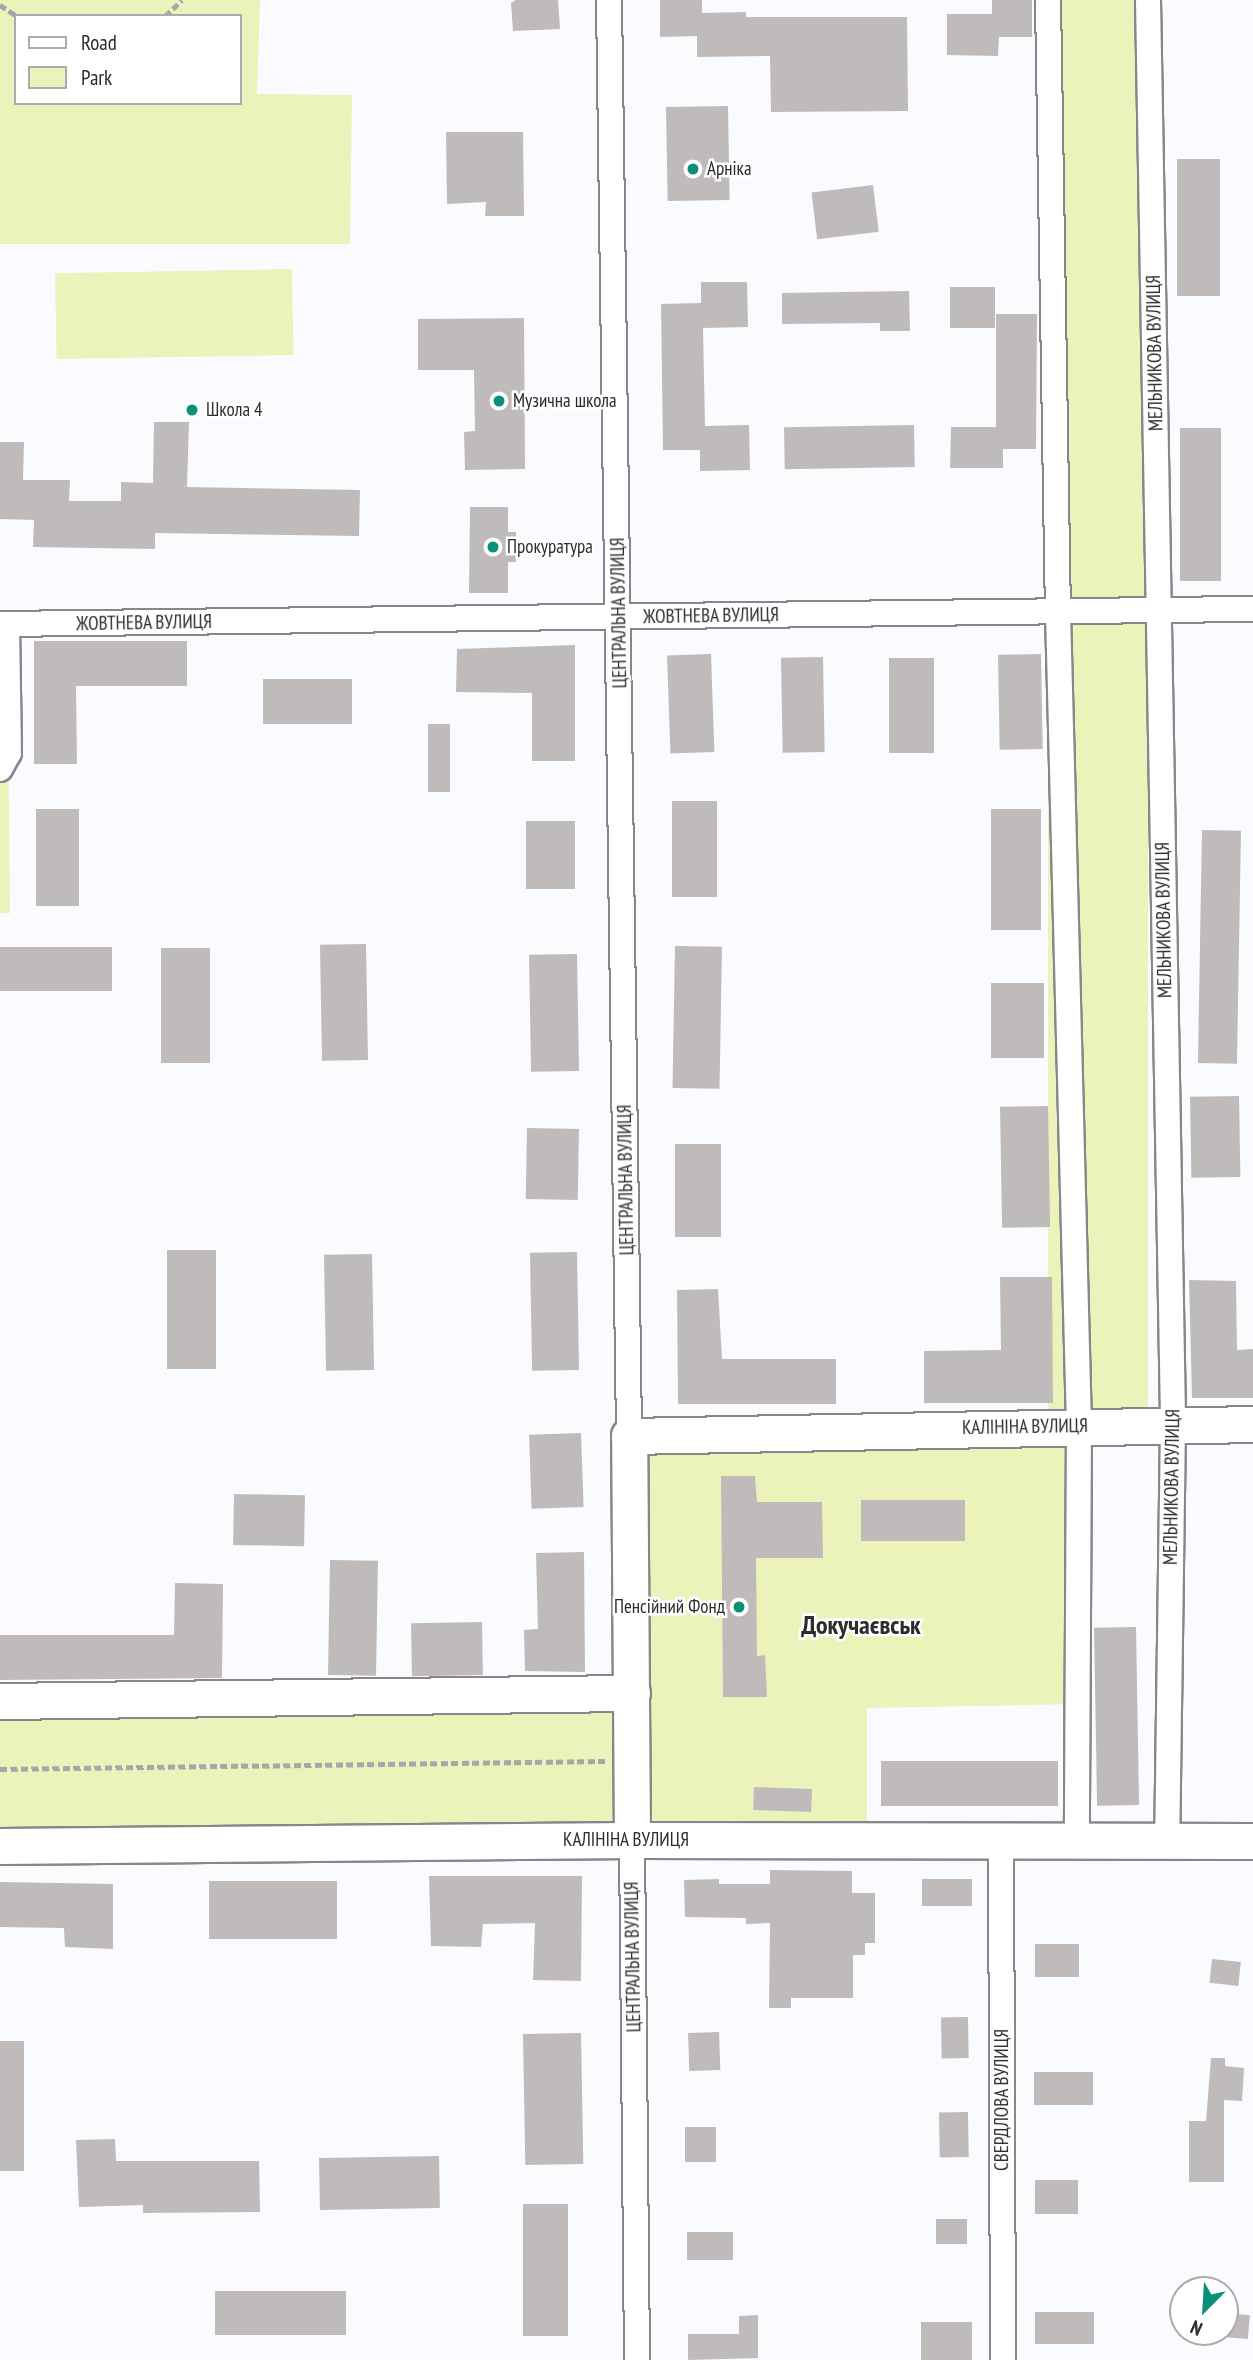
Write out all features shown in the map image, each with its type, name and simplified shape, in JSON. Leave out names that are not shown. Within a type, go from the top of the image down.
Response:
[{"type":"main road","name":"КАЛІНІНА ВУЛИЦЯ","points":[[629,1436],[1253,1424]]},
{"type":"main road","name":"ЦЕНТРАЛЬНА ВУЛИЦЯ","points":[[629,1436],[632,1840]]},
{"type":"main road","points":[[0,1701],[632,1693]]},
{"type":"main road","name":"КАЛІНІНА ВУЛИЦЯ","points":[[0,1846],[632,1840],[1253,1841]]},
{"type":"street","name":"ЦЕНТРАЛЬНА ВУЛИЦЯ","points":[[609,0],[629,1436]]},
{"type":"street","points":[[1048,0],[1058,613],[1079,1426],[1077,1840]]},
{"type":"street","name":"МЕЛЬНИКОВА ВУЛИЦЯ","points":[[1148,0],[1173,1424],[1167,1840]]},
{"type":"street","name":"ЖОВТНЕВА ВУЛИЦЯ","points":[[4,624],[1253,609]]},
{"type":"street","points":[[0,769],[9,753],[4,624]]},
{"type":"street","name":"ЦЕНТРАЛЬНА ВУЛИЦЯ","points":[[632,1840],[637,2360]]},
{"type":"street","name":"СВЕРДЛОВА ВУЛИЦЯ","points":[[1001,1840],[1003,2360]]},
{"type":"path","points":[[167,14],[182,0]]},
{"type":"path","points":[[0,1769],[632,1761]]},
{"type":"green space","points":[[0,0],[260,0],[257,94],[352,95],[350,244],[0,244]]},
{"type":"green space","points":[[1048,0],[1148,0],[1148,1411],[1048,1411]]},
{"type":"green space","points":[[292,269],[294,355],[57,359],[55,273]]},
{"type":"green space","points":[[0,624],[7,624],[10,913],[0,913]]},
{"type":"green space","points":[[1080,1439],[1078,1704],[867,1708],[867,1826],[0,1830],[0,1717],[648,1708],[645,1448]]},
{"type":"building","points":[[516,0],[558,0],[560,29],[513,31],[511,3]]},
{"type":"building","points":[[660,0],[702,0],[702,13],[746,12],[746,17],[907,17],[908,111],[771,112],[770,56],[697,57],[697,36],[660,37]]},
{"type":"building","points":[[992,0],[1032,0],[1032,37],[999,37],[998,56],[947,55],[947,14],[992,14]]},
{"type":"building","points":[[728,106],[730,200],[668,201],[666,107]]},
{"type":"building","points":[[446,132],[523,132],[524,216],[485,216],[486,202],[447,204]]},
{"type":"building","points":[[1177,159],[1220,159],[1220,296],[1177,296]]},
{"type":"building","points":[[873,185],[879,232],[817,239],[811,193]]},
{"type":"building","points":[[701,282],[747,282],[748,327],[703,328],[705,426],[749,425],[750,470],[700,471],[700,450],[663,450],[661,304],[701,303]]},
{"type":"building","points":[[950,287],[995,287],[995,328],[950,328]]},
{"type":"building","points":[[909,291],[910,331],[880,331],[880,323],[782,324],[782,293]]},
{"type":"building","points":[[996,314],[1037,314],[1036,449],[1003,449],[1003,468],[950,468],[951,427],[996,427]]},
{"type":"building","name":"Музична школа","points":[[524,318],[525,469],[465,470],[464,432],[475,431],[474,370],[418,370],[418,319]]},
{"type":"building","points":[[154,422],[189,422],[187,487],[360,490],[359,536],[155,533],[155,549],[33,547],[34,520],[0,519],[0,442],[24,442],[23,480],[70,480],[69,501],[121,501],[121,482],[153,483]]},
{"type":"building","points":[[914,425],[915,467],[785,469],[784,427]]},
{"type":"building","points":[[1180,428],[1221,428],[1221,581],[1180,581]]},
{"type":"building","name":"Прокуратура","points":[[470,507],[508,507],[508,532],[516,532],[516,562],[508,562],[508,593],[469,593]]},
{"type":"building","points":[[34,641],[187,641],[187,686],[76,686],[77,764],[34,764]]},
{"type":"building","points":[[575,645],[575,761],[532,761],[532,693],[456,692],[457,649]]},
{"type":"building","points":[[711,654],[714,752],[670,753],[667,656]]},
{"type":"building","points":[[1041,654],[1043,749],[1000,750],[998,655]]},
{"type":"building","points":[[823,657],[825,752],[783,753],[781,658]]},
{"type":"building","points":[[889,658],[934,658],[934,753],[889,753]]},
{"type":"building","points":[[263,679],[352,679],[352,724],[263,724]]},
{"type":"building","points":[[428,724],[450,724],[450,792],[428,792]]},
{"type":"building","points":[[672,801],[717,801],[717,897],[672,897]]},
{"type":"building","points":[[36,809],[79,809],[79,906],[36,906]]},
{"type":"building","points":[[991,809],[1041,809],[1041,930],[991,930]]},
{"type":"building","points":[[526,821],[575,821],[575,889],[526,889]]},
{"type":"building","points":[[1202,830],[1241,831],[1237,1064],[1198,1063]]},
{"type":"building","points":[[366,944],[368,1060],[322,1061],[320,945]]},
{"type":"building","points":[[675,946],[722,947],[720,1089],[673,1088]]},
{"type":"building","points":[[0,947],[112,947],[112,991],[0,991]]},
{"type":"building","points":[[161,948],[210,948],[210,1063],[161,1063]]},
{"type":"building","points":[[577,954],[579,1071],[531,1072],[529,955]]},
{"type":"building","points":[[991,983],[1044,983],[1044,1058],[991,1058]]},
{"type":"building","points":[[1239,1096],[1240,1177],[1191,1178],[1190,1097]]},
{"type":"building","points":[[1048,1106],[1050,1227],[1002,1228],[1000,1107]]},
{"type":"building","points":[[527,1128],[579,1129],[578,1200],[526,1199]]},
{"type":"building","points":[[675,1144],[721,1144],[721,1237],[675,1237]]},
{"type":"building","points":[[167,1250],[216,1250],[216,1369],[167,1369]]},
{"type":"building","points":[[577,1252],[579,1370],[532,1371],[530,1253]]},
{"type":"building","points":[[372,1254],[374,1370],[326,1371],[324,1255]]},
{"type":"building","points":[[1000,1277],[1052,1277],[1053,1403],[924,1403],[924,1351],[1001,1350]]},
{"type":"building","points":[[1189,1280],[1236,1281],[1237,1350],[1253,1349],[1253,1398],[1192,1398]]},
{"type":"building","points":[[718,1289],[722,1359],[836,1359],[836,1404],[678,1404],[677,1290]]},
{"type":"building","points":[[581,1433],[584,1507],[532,1509],[529,1435]]},
{"type":"building","name":"Пенсійний Фонд","points":[[721,1476],[755,1476],[757,1502],[822,1502],[823,1558],[756,1558],[757,1656],[765,1655],[767,1697],[723,1697]]},
{"type":"building","points":[[234,1494],[305,1495],[304,1546],[233,1545]]},
{"type":"building","points":[[861,1500],[965,1500],[965,1541],[861,1541]]},
{"type":"building","points":[[584,1552],[585,1672],[525,1671],[524,1630],[538,1629],[536,1553]]},
{"type":"building","points":[[330,1560],[378,1561],[376,1676],[328,1675]]},
{"type":"building","points":[[175,1583],[223,1584],[222,1678],[0,1680],[0,1635],[174,1635]]},
{"type":"building","points":[[482,1622],[483,1675],[412,1676],[411,1623]]},
{"type":"building","points":[[1136,1627],[1139,1805],[1097,1806],[1094,1628]]},
{"type":"building","points":[[881,1761],[1058,1761],[1058,1806],[881,1806]]},
{"type":"building","points":[[754,1787],[812,1789],[811,1812],[753,1810]]},
{"type":"building","points":[[770,1870],[852,1871],[852,1893],[875,1893],[875,1943],[865,1943],[865,1955],[853,1955],[853,1998],[791,1998],[791,2008],[769,2008],[770,1923],[746,1924],[746,1918],[685,1917],[684,1880],[719,1879],[719,1884],[770,1884]]},
{"type":"building","points":[[429,1876],[582,1876],[581,1981],[533,1980],[535,1923],[483,1924],[481,1947],[431,1946]]},
{"type":"building","points":[[922,1879],[972,1879],[972,1906],[922,1906]]},
{"type":"building","points":[[209,1881],[337,1881],[337,1939],[209,1939]]},
{"type":"building","points":[[0,1882],[113,1884],[113,1949],[65,1947],[64,1928],[0,1927]]},
{"type":"building","points":[[1035,1944],[1079,1944],[1079,1977],[1035,1977]]},
{"type":"building","points":[[1212,1959],[1241,1962],[1238,1986],[1209,1983]]},
{"type":"building","points":[[941,2017],[968,2017],[969,2058],[942,2058]]},
{"type":"building","points":[[719,2032],[720,2070],[689,2071],[688,2033]]},
{"type":"building","points":[[581,2033],[583,2164],[525,2165],[523,2034]]},
{"type":"building","points":[[0,2041],[24,2041],[24,2171],[0,2171]]},
{"type":"building","points":[[1211,2058],[1225,2058],[1225,2066],[1244,2068],[1242,2101],[1224,2100],[1224,2182],[1189,2182],[1189,2121],[1206,2121]]},
{"type":"building","points":[[1034,2072],[1093,2072],[1093,2105],[1034,2105]]},
{"type":"building","points":[[968,2112],[969,2157],[940,2157],[939,2113]]},
{"type":"building","points":[[685,2127],[716,2127],[716,2162],[685,2162]]},
{"type":"building","points":[[115,2139],[116,2161],[259,2161],[260,2212],[143,2213],[143,2205],[79,2207],[76,2140]]},
{"type":"building","points":[[439,2156],[440,2208],[320,2210],[319,2158]]},
{"type":"building","points":[[1035,2180],[1078,2180],[1078,2214],[1035,2214]]},
{"type":"building","points":[[523,2204],[568,2204],[568,2336],[523,2336]]},
{"type":"building","points":[[936,2219],[967,2219],[967,2244],[936,2244]]},
{"type":"building","points":[[687,2232],[733,2232],[733,2260],[687,2260]]},
{"type":"building","points":[[215,2291],[346,2291],[346,2335],[215,2335]]},
{"type":"building","points":[[1035,2312],[1094,2312],[1094,2344],[1035,2344]]},
{"type":"building","points":[[1239,2314],[1250,2315],[1248,2339],[1239,2338]]},
{"type":"building","points":[[758,2315],[758,2358],[688,2360],[688,2334],[739,2334],[739,2316]]},
{"type":"building","points":[[921,2322],[972,2322],[972,2360],[921,2360]]},
{"type":"place","name":"Арніка","points":[[693,169]]},
{"type":"place","name":"Музична школа","points":[[499,401]]},
{"type":"place","name":"Школа 4","points":[[192,410]]},
{"type":"place","name":"Прокуратура","points":[[493,547]]},
{"type":"place","name":"Пенсійний Фонд","points":[[739,1607]]},
{"type":"district","name":"Докучаєвськ","points":[[861,1625]]}]
